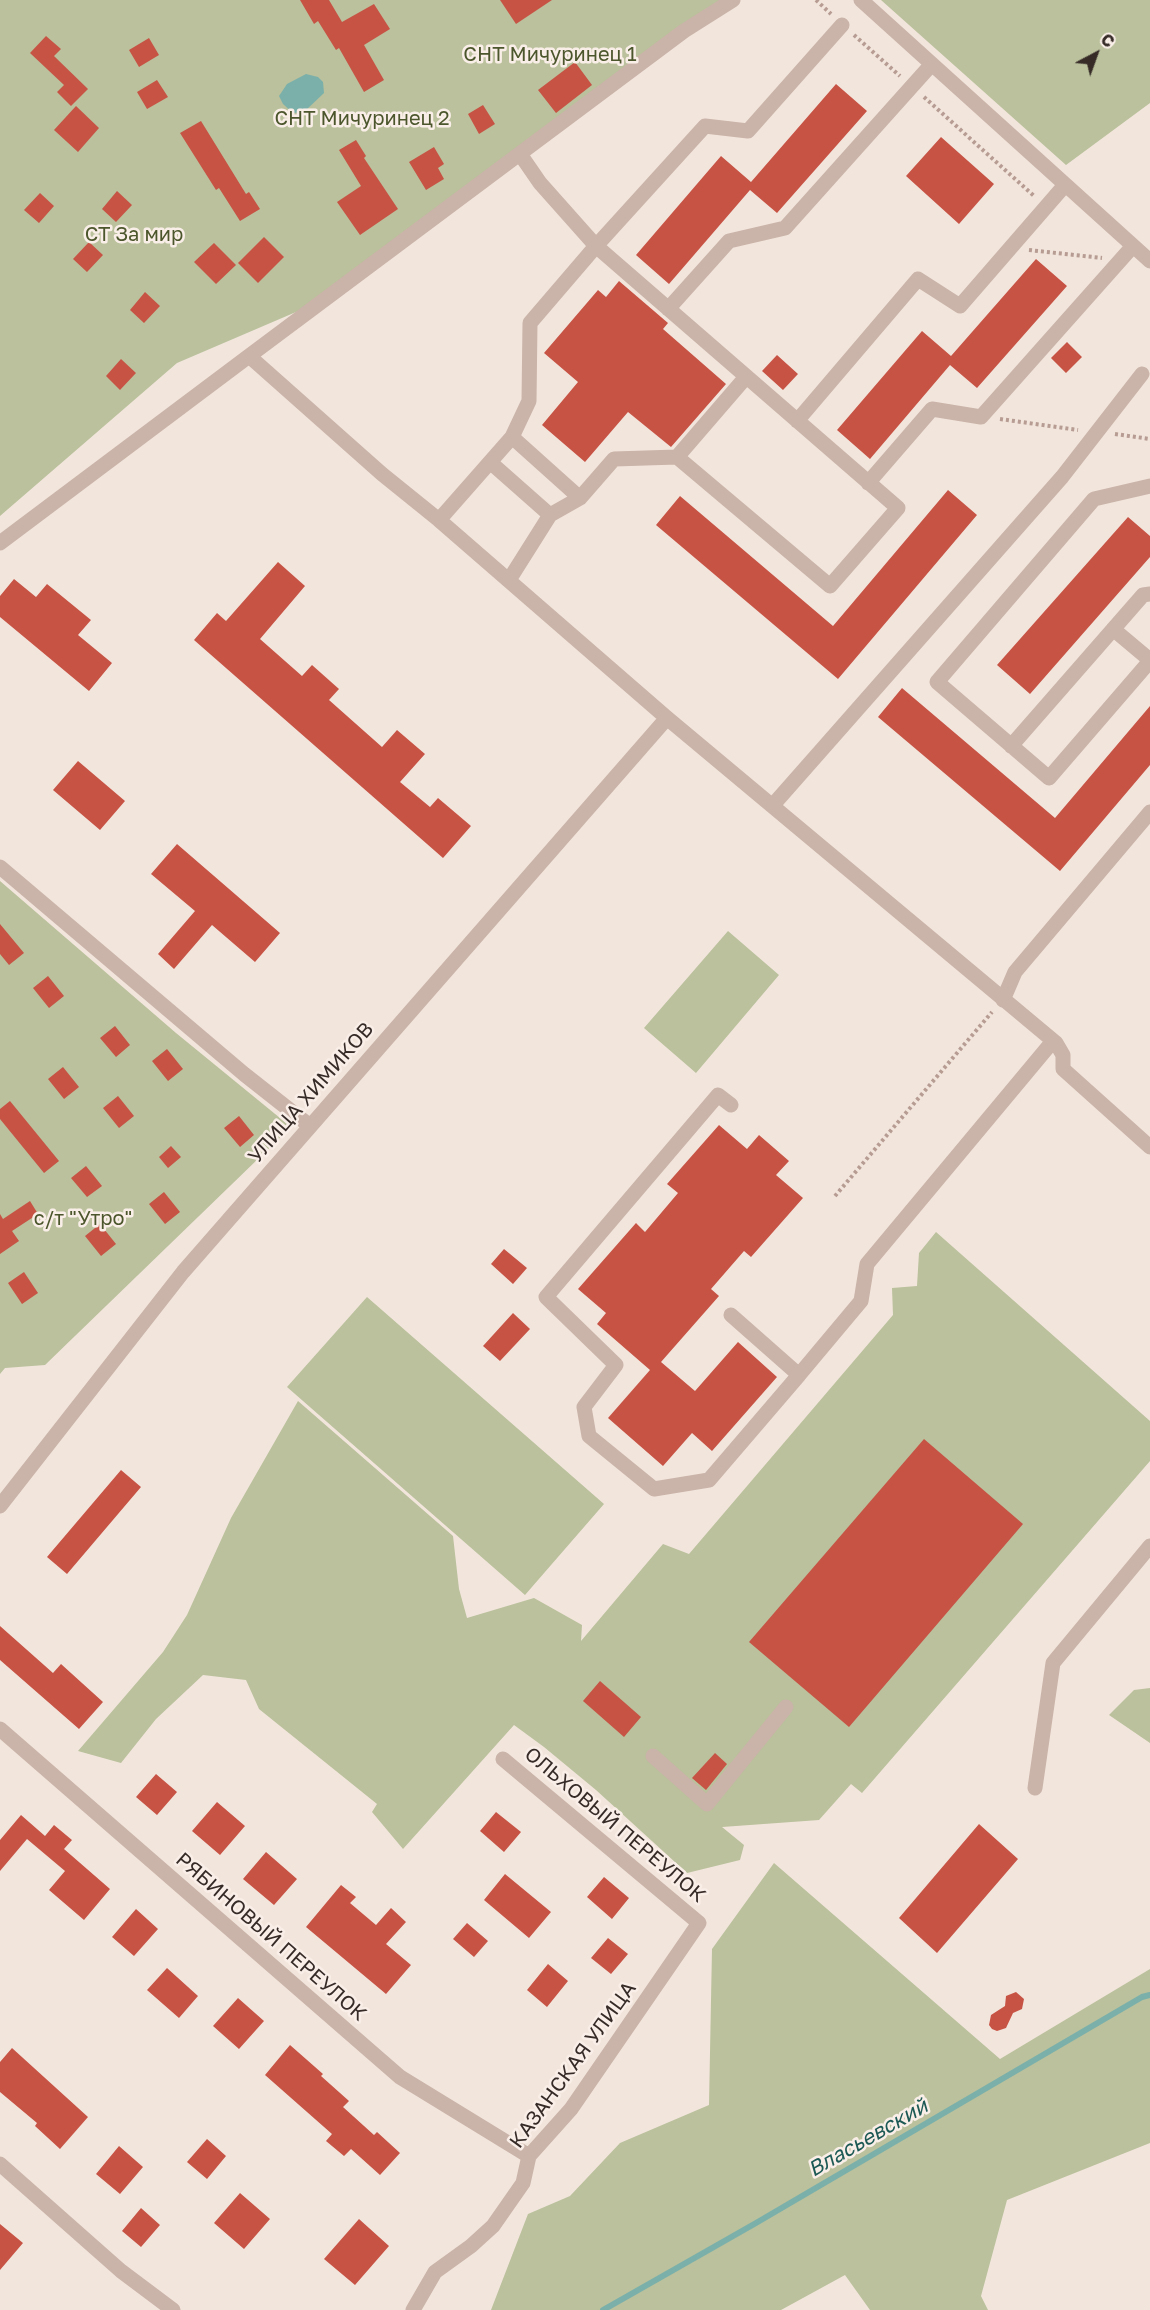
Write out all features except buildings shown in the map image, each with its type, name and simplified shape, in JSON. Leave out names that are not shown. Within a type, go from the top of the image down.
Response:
[{"type":"street","points":[[0,543],[684,31],[733,0]]},
{"type":"street","points":[[861,0],[1150,261]]},
{"type":"street","points":[[439,520],[512,437],[529,401],[530,322],[705,126],[748,131],[842,25]]},
{"type":"street","points":[[668,309],[729,241],[785,228],[931,65]]},
{"type":"street","points":[[508,580],[550,515],[580,498],[614,459],[677,457],[830,586],[898,508],[596,246],[540,183],[520,154]]},
{"type":"street","points":[[797,422],[918,279],[960,306],[1065,185]]},
{"type":"street","points":[[868,483],[932,409],[981,417],[1133,246]]},
{"type":"street","points":[[249,356],[382,474],[439,520],[667,718],[1053,1041],[1063,1055],[1063,1069],[1150,1147]]},
{"type":"street","points":[[773,805],[1062,477],[1142,374]]},
{"type":"street","points":[[677,457],[746,377]]},
{"type":"street","points":[[512,437],[580,498]]},
{"type":"street","points":[[490,462],[550,515]]},
{"type":"street","points":[[1113,629],[1150,661],[1049,778],[937,682],[1094,499],[1150,486]]},
{"type":"street","points":[[1011,746],[1143,595],[1150,594]]},
{"type":"street","name":"УЛИЦА ХИМИКОВ","points":[[0,1506],[183,1272],[667,718]]},
{"type":"street","points":[[1003,1000],[1015,972],[1150,812]]},
{"type":"street","points":[[0,867],[244,1074],[310,1126]]},
{"type":"street","points":[[731,1105],[718,1095],[546,1297],[616,1365],[584,1407],[589,1436],[654,1489],[709,1480],[861,1301],[867,1264],[1053,1041]]},
{"type":"street","points":[[731,1315],[800,1375]]},
{"type":"street","points":[[1035,1788],[1053,1663],[1150,1546]]},
{"type":"street","points":[[653,1756],[707,1804],[786,1707]]},
{"type":"street","name":"РЯБИНОВЫЙ ПЕРЕУЛОК","points":[[0,1729],[400,2078],[529,2156]]},
{"type":"street","name":"ОЛЬХОВЫЙ ПЕРЕУЛОК","points":[[504,1759],[699,1923]]},
{"type":"street","name":"КАЗАНСКАЯ УЛИЦА","points":[[413,2310],[435,2272],[471,2246],[493,2226],[523,2183],[529,2156],[571,2109],[699,1923]]},
{"type":"street","points":[[0,2164],[121,2271],[173,2310]]},
{"type":"path","points":[[816,0],[1046,206]]},
{"type":"path","points":[[1010,248],[1120,260]]},
{"type":"path","points":[[981,417],[1150,439]]},
{"type":"path","points":[[835,1196],[1003,1000]]},
{"type":"green space","points":[[0,0],[730,0],[331,297],[177,363],[0,516]]},
{"type":"green space","points":[[881,0],[1150,0],[1150,103],[1066,165]]},
{"type":"green space","name":"с/т \"Утро\"","points":[[0,881],[176,1033],[291,1127],[45,1365],[5,1368],[0,1374]]},
{"type":"green space","points":[[728,931],[779,975],[696,1073],[644,1028]]},
{"type":"green space","points":[[936,1232],[1150,1421],[1150,1461],[862,1793],[851,1784],[819,1820],[722,1827],[744,1845],[740,1860],[687,1873],[596,1790],[514,1725],[403,1849],[372,1812],[377,1804],[259,1709],[246,1680],[203,1675],[156,1719],[121,1763],[78,1751],[163,1652],[187,1615],[231,1518],[298,1401],[453,1536],[459,1589],[467,1618],[534,1598],[582,1625],[581,1641],[663,1544],[689,1554],[893,1315],[892,1288],[917,1286],[919,1253]]},
{"type":"green space","points":[[367,1297],[604,1504],[525,1595],[287,1387]]},
{"type":"green space","points":[[1150,1688],[1150,1743],[1109,1715],[1134,1690]]},
{"type":"green space","points":[[774,1863],[1000,2059],[1150,1969],[1150,2143],[1007,2200],[981,2296],[988,2310],[870,2310],[845,2275],[781,2310],[491,2310],[528,2214],[570,2196],[620,2143],[709,2105],[712,1949]]},
{"type":"water","points":[[306,74],[318,77],[323,82],[324,93],[304,112],[293,113],[283,104],[279,96],[287,84]]},
{"type":"waterway","name":"Власьевский","points":[[603,2310],[1142,1997],[1150,1995]]},
{"type":"park label","name":"СНТ Мичуринец 1","points":[[550,55]]},
{"type":"park label","name":"СНТ Мичуринец 2","points":[[362,119]]},
{"type":"park label","name":"СТ За мир","points":[[134,235]]}]
